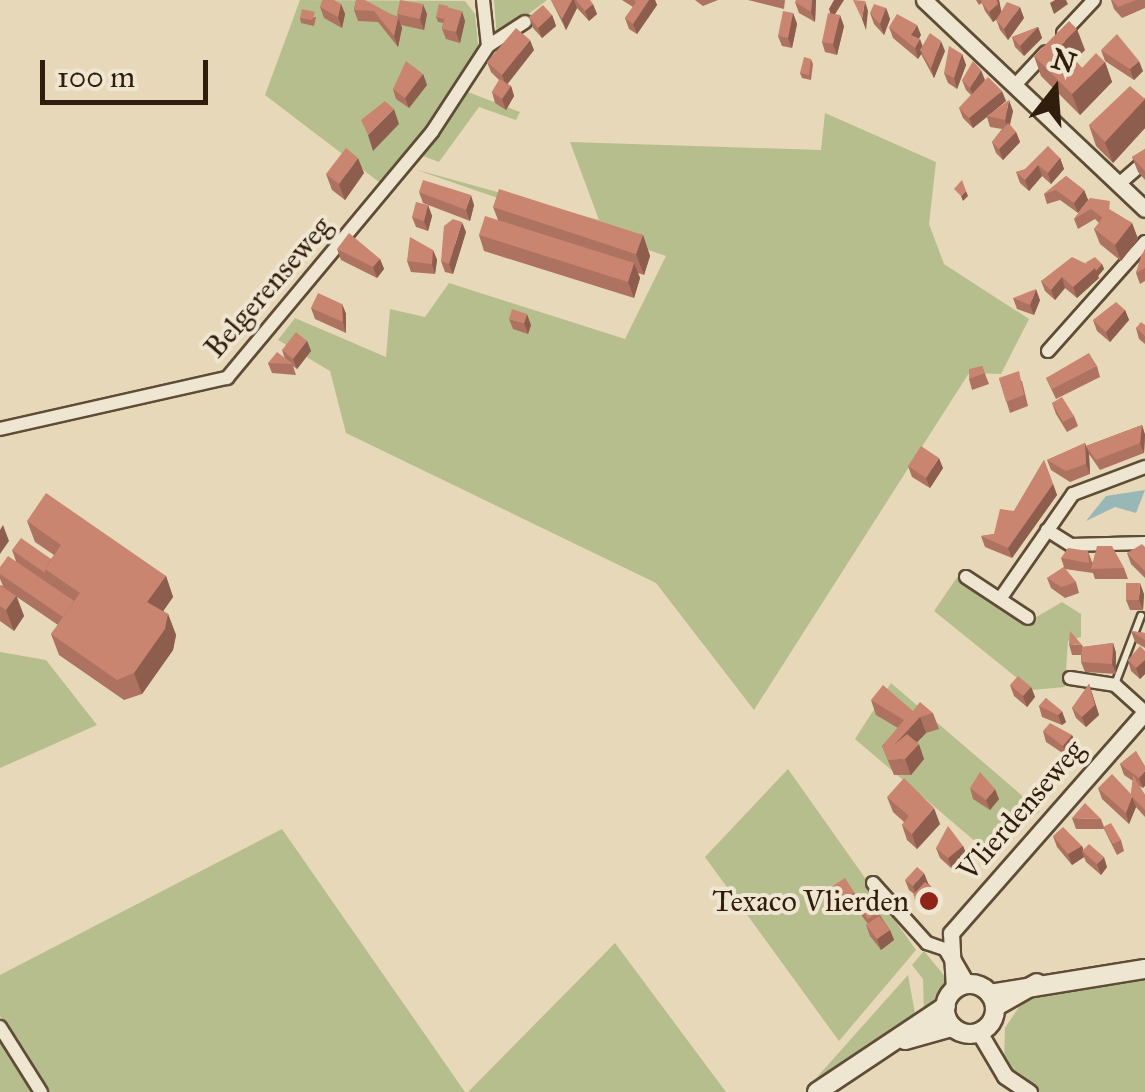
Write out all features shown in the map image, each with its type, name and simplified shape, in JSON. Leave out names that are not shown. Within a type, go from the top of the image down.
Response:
[{"type":"main road","points":[[816,1092],[956,993],[992,1000],[1037,982],[1145,969]]},
{"type":"main road","points":[[952,1026],[956,993]]},
{"type":"main road","points":[[881,1047],[952,1026],[979,1032],[992,1000]]},
{"type":"street","points":[[483,0],[488,46]]},
{"type":"street","points":[[924,0],[1017,83],[1145,209]]},
{"type":"street","points":[[1017,83],[1088,2]]},
{"type":"street","name":"Belgerenseweg","points":[[0,429],[226,378],[432,132],[488,46],[524,22]]},
{"type":"street","points":[[1120,183],[1145,161]]},
{"type":"street","points":[[1048,351],[1145,242]]},
{"type":"street","points":[[1000,599],[1072,494],[1145,467]]},
{"type":"street","points":[[1046,530],[1070,545],[1145,544]]},
{"type":"street","points":[[966,577],[1028,618]]},
{"type":"street","points":[[1070,678],[1114,685],[1145,712]]},
{"type":"street","name":"Vlierdenseweg","points":[[947,950],[977,902],[1145,712]]},
{"type":"street","points":[[873,883],[926,943],[947,950],[956,993]]},
{"type":"street","points":[[0,1027],[41,1092]]},
{"type":"street","points":[[979,1032],[1005,1076],[1028,1092]]},
{"type":"lane","points":[[1114,685],[1140,616]]},
{"type":"green space","points":[[300,0],[465,1],[475,14],[479,53],[383,185],[265,95]]},
{"type":"green space","points":[[494,0],[547,0],[497,38]]},
{"type":"green space","points":[[468,92],[520,112],[516,120],[479,107],[439,162],[423,156]]},
{"type":"green space","points":[[825,113],[936,162],[929,224],[944,264],[1029,319],[1001,374],[969,373],[754,710],[656,583],[346,433],[330,371],[278,340],[295,318],[386,357],[390,309],[425,317],[449,283],[625,339],[666,256],[414,169],[599,220],[570,142],[821,150]]},
{"type":"green space","points":[[958,576],[1028,622],[1062,602],[1081,614],[1081,637],[1068,641],[1065,687],[1032,690],[934,611]]},
{"type":"green space","points":[[0,652],[46,660],[97,725],[0,768]]},
{"type":"green space","points":[[891,683],[1040,811],[990,854],[855,739]]},
{"type":"green space","points":[[788,769],[916,950],[839,1041],[705,857]]},
{"type":"green space","points":[[282,829],[465,1092],[47,1092],[0,1016],[0,975]]},
{"type":"green space","points":[[615,943],[726,1092],[468,1092]]},
{"type":"green space","points":[[924,951],[947,979],[924,1016],[923,979],[912,965]]},
{"type":"green space","points":[[908,975],[916,1019],[810,1085]]},
{"type":"green space","points":[[1145,975],[1145,1092],[1040,1092],[1004,1067],[1005,1028],[1023,1001]]},
{"type":"green space","points":[[0,1032],[36,1092],[0,1092]]},
{"type":"water","points":[[1145,490],[1136,513],[1115,507],[1086,521],[1106,496]]},
{"type":"building","points":[[322,0],[341,4],[338,17],[320,7]]},
{"type":"building","points":[[356,0],[365,0],[398,18],[394,36],[374,11],[354,10]]},
{"type":"building","points":[[400,0],[423,4],[420,19],[397,14]]},
{"type":"building","points":[[551,0],[572,0],[562,19]]},
{"type":"building","points":[[576,0],[590,0],[593,4],[585,11]]},
{"type":"building","points":[[634,0],[649,0],[633,24],[625,18]]},
{"type":"building","points":[[812,0],[811,12],[795,2]]},
{"type":"building","points":[[853,0],[865,1],[862,19]]},
{"type":"building","points":[[982,0],[997,0],[998,4],[989,12]]},
{"type":"building","points":[[1112,0],[1136,0],[1118,7]]},
{"type":"building","points":[[1007,2],[1020,7],[1004,29],[996,20]]},
{"type":"building","points":[[439,4],[448,6],[444,19],[436,17]]},
{"type":"building","points":[[874,4],[886,8],[880,24],[870,13]]},
{"type":"building","points":[[543,5],[552,15],[538,28],[529,17]]},
{"type":"building","points":[[447,7],[462,11],[456,32],[442,29]]},
{"type":"building","points":[[302,9],[315,12],[312,20],[300,18]]},
{"type":"building","points":[[783,11],[793,13],[788,38],[778,36]]},
{"type":"building","points":[[828,13],[840,15],[833,44],[822,42]]},
{"type":"building","points":[[897,14],[917,25],[911,35],[920,39],[915,48],[889,27]]},
{"type":"building","points":[[1069,21],[1077,29],[1060,46],[1082,68],[1096,53],[1105,62],[1072,94],[1034,56]]},
{"type":"building","points":[[1038,27],[1020,46],[1012,37]]},
{"type":"building","points":[[516,28],[530,40],[502,75],[487,62]]},
{"type":"building","points":[[930,33],[941,41],[931,68],[920,50]]},
{"type":"building","points":[[1117,34],[1139,61],[1130,69],[1101,50]]},
{"type":"building","points":[[949,46],[962,54],[954,78],[944,73]]},
{"type":"building","points":[[804,57],[811,59],[809,75],[800,73]]},
{"type":"building","points":[[406,61],[423,74],[405,98],[393,89]]},
{"type":"building","points":[[973,61],[981,70],[970,88],[962,80]]},
{"type":"building","points":[[988,77],[1002,91],[969,118],[959,108]]},
{"type":"building","points":[[500,79],[511,86],[502,99],[492,92]]},
{"type":"building","points":[[1130,86],[1145,99],[1105,142],[1089,125]]},
{"type":"building","points":[[1009,100],[1005,120],[987,116]]},
{"type":"building","points":[[385,101],[394,109],[368,135],[361,120]]},
{"type":"building","points":[[1008,123],[1016,132],[999,149],[992,142]]},
{"type":"building","points":[[1048,146],[1060,158],[1048,173],[1038,165],[1025,180],[1016,172],[1024,170]]},
{"type":"building","points":[[346,148],[358,158],[339,184],[326,174]]},
{"type":"building","points":[[1145,149],[1145,171],[1132,157]]},
{"type":"building","points":[[1066,176],[1084,190],[1074,203],[1056,190],[1044,194]]},
{"type":"building","points":[[423,180],[471,195],[466,210],[419,192]]},
{"type":"building","points":[[962,180],[966,191],[961,196],[954,189]]},
{"type":"building","points":[[499,189],[643,235],[636,254],[493,207]]},
{"type":"building","points":[[1090,198],[1110,201],[1109,210],[1103,218],[1091,209],[1074,219]]},
{"type":"building","points":[[416,202],[428,205],[424,221],[412,217]]},
{"type":"building","points":[[1109,209],[1132,223],[1115,245],[1094,229]]},
{"type":"building","points":[[485,216],[634,263],[628,282],[479,235]]},
{"type":"building","points":[[453,219],[462,222],[449,264],[441,261],[444,226]]},
{"type":"building","points":[[349,233],[380,259],[373,267],[337,249]]},
{"type":"building","points":[[410,237],[433,250],[432,264],[407,261]]},
{"type":"building","points":[[1145,249],[1145,268],[1136,273],[1141,256]]},
{"type":"building","points":[[1072,257],[1095,268],[1073,287],[1062,277],[1051,290],[1041,281]]},
{"type":"building","points":[[1095,257],[1102,264],[1096,271],[1085,263]]},
{"type":"building","points":[[1036,289],[1030,305],[1013,298]]},
{"type":"building","points":[[318,293],[342,304],[343,322],[311,308]]},
{"type":"building","points":[[1116,302],[1125,310],[1106,332],[1093,320]]},
{"type":"building","points":[[512,309],[527,314],[524,323],[509,319]]},
{"type":"building","points":[[1141,322],[1145,325],[1145,336],[1136,328]]},
{"type":"building","points":[[296,332],[307,341],[293,359],[282,350]]},
{"type":"building","points":[[277,352],[293,364],[268,363]]},
{"type":"building","points":[[1089,353],[1097,366],[1052,389],[1046,378]]},
{"type":"building","points":[[982,366],[985,373],[969,379],[969,369]]},
{"type":"building","points":[[1019,371],[1024,395],[1006,402],[999,378]]},
{"type":"building","points":[[1062,397],[1074,416],[1063,422],[1052,403]]},
{"type":"building","points":[[1142,425],[1140,443],[1096,460],[1086,446]]},
{"type":"building","points":[[1085,443],[1086,464],[1066,471],[1047,460]]},
{"type":"building","points":[[921,446],[939,458],[926,478],[908,466]]},
{"type":"building","points":[[1044,460],[1053,484],[1008,548],[981,536],[994,534],[1000,509],[1014,511]]},
{"type":"building","points":[[46,493],[166,576],[147,602],[168,614],[165,629],[134,673],[117,680],[51,634],[80,593],[45,569],[61,545],[27,521]]},
{"type":"building","points":[[21,538],[51,559],[45,573],[12,550]]},
{"type":"building","points":[[1142,544],[1145,547],[1145,571],[1127,553]]},
{"type":"building","points":[[1097,546],[1112,546],[1124,568],[1091,569]]},
{"type":"building","points":[[1068,548],[1088,551],[1089,563],[1061,558]]},
{"type":"building","points":[[8,556],[74,601],[63,617],[0,574]]},
{"type":"building","points":[[1064,567],[1076,582],[1061,587],[1047,578]]},
{"type":"building","points":[[1126,583],[1140,583],[1139,600],[1126,600]]},
{"type":"building","points":[[0,585],[16,596],[6,610],[0,606]]},
{"type":"building","points":[[1070,631],[1082,645],[1069,644]]},
{"type":"building","points":[[1113,643],[1112,664],[1081,662],[1082,647]]},
{"type":"building","points":[[1140,646],[1145,651],[1145,660],[1136,668],[1128,660]]},
{"type":"building","points":[[1018,676],[1031,687],[1023,696],[1010,685]]},
{"type":"building","points":[[1089,684],[1095,705],[1082,717],[1072,708]]},
{"type":"building","points":[[883,685],[913,711],[920,702],[933,713],[920,717],[894,745],[907,734],[919,744],[905,759],[888,760],[882,746],[904,720],[871,700]]},
{"type":"building","points":[[1046,698],[1062,711],[1058,715],[1039,706]]},
{"type":"building","points":[[1050,723],[1072,735],[1063,746],[1043,731]]},
{"type":"building","points":[[1136,751],[1145,766],[1139,778],[1120,764]]},
{"type":"building","points":[[980,772],[995,789],[986,800],[970,788]]},
{"type":"building","points":[[1112,774],[1131,794],[1133,775],[1145,795],[1145,810],[1132,797],[1126,813],[1098,788]]},
{"type":"building","points":[[904,778],[934,808],[912,834],[902,825],[909,816],[887,797]]},
{"type":"building","points":[[1085,803],[1101,819],[1072,818]]},
{"type":"building","points":[[1111,823],[1121,840],[1113,844],[1103,827]]},
{"type":"building","points":[[948,826],[963,846],[948,858],[936,848]]},
{"type":"building","points":[[1063,827],[1082,846],[1068,854],[1053,836]]},
{"type":"building","points":[[1089,844],[1104,857],[1097,864],[1082,851]]},
{"type":"building","points":[[917,867],[924,873],[913,886],[905,880]]},
{"type":"building","points":[[845,878],[854,892],[843,899],[834,885]]},
{"type":"building","points":[[925,882],[940,895],[929,909],[913,895]]},
{"type":"building","points":[[868,898],[878,912],[868,919],[858,905]]},
{"type":"building","points":[[879,916],[890,930],[877,939],[866,925]]},
{"type":"place","name":"Texaco Vlierden","points":[[929,901]]}]
